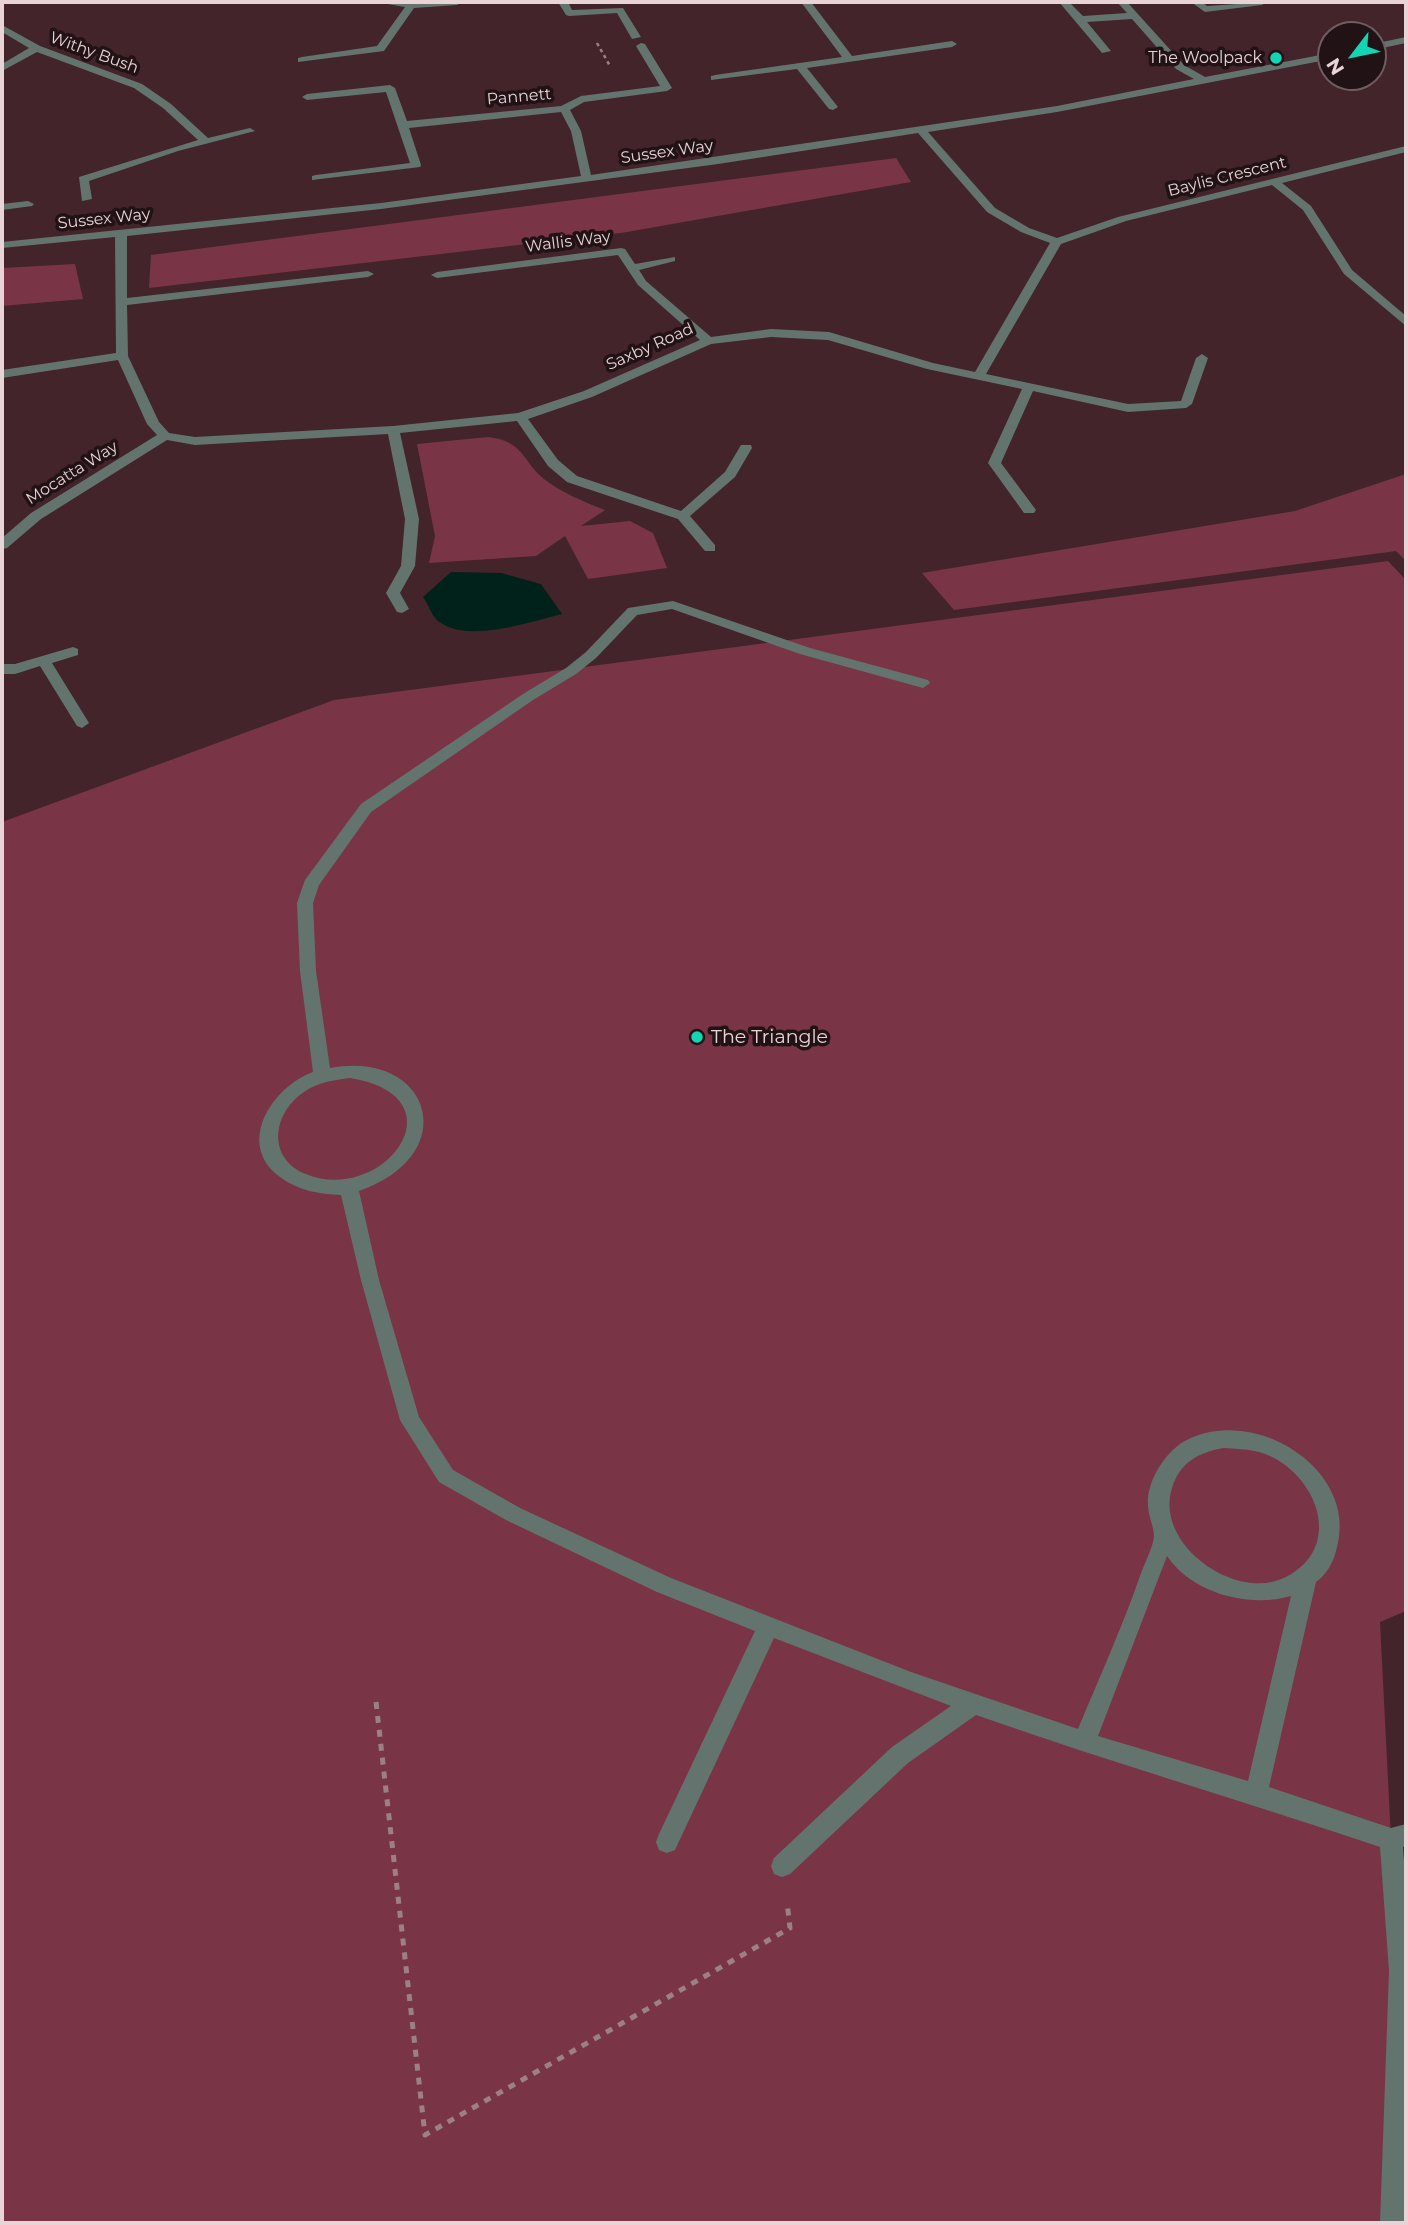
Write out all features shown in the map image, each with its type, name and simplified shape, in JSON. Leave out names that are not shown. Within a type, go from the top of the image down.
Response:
[{"type":"street","points":[[381,2],[411,5],[457,2]]},
{"type":"street","points":[[563,2],[569,13],[620,10],[667,88],[581,99],[564,109]]},
{"type":"street","points":[[806,2],[811,5],[849,59]]},
{"type":"street","points":[[1065,2],[1106,51]]},
{"type":"street","points":[[1122,2],[1180,67],[1206,82]]},
{"type":"street","points":[[1196,2],[1205,9],[1262,2]]},
{"type":"street","points":[[302,60],[380,49],[411,5]]},
{"type":"street","points":[[1080,19],[1133,16]]},
{"type":"street","name":"Withy Bush","points":[[2,28],[36,48],[138,86],[167,106],[205,141]]},
{"type":"street","points":[[1387,44],[1406,40]]},
{"type":"street","points":[[715,78],[953,44]]},
{"type":"street","name":"Withy Bush","points":[[2,68],[36,48]]},
{"type":"street","name":"Sussex Way","points":[[2,245],[381,206],[587,179],[922,131],[1206,82],[1317,59]]},
{"type":"street","points":[[800,66],[833,107]]},
{"type":"street","points":[[307,97],[390,88],[416,165],[316,178]]},
{"type":"street","name":"Pannett","points":[[403,125],[564,109],[576,131],[587,179]]},
{"type":"street","points":[[86,199],[83,178],[175,149],[250,131]]},
{"type":"street","points":[[922,131],[990,210],[1025,230],[1057,242],[979,376]]},
{"type":"street","name":"Baylis Crescent","points":[[1057,242],[1122,219],[1406,149]]},
{"type":"street","points":[[1273,181],[1307,208],[1348,272],[1406,322]]},
{"type":"street","points":[[2,207],[28,204]]},
{"type":"street","points":[[121,233],[122,356],[153,424],[165,436]]},
{"type":"street","name":"Wallis Way","points":[[436,275],[621,251],[642,283],[708,341]]},
{"type":"street","points":[[632,268],[671,259]]},
{"type":"street","points":[[121,302],[368,274]]},
{"type":"street","name":"Saxby Road","points":[[165,436],[195,441],[393,430],[520,417],[589,394],[708,341],[771,334],[829,336],[931,366],[1128,408],[1186,404],[1202,358]]},
{"type":"street","points":[[2,374],[122,356]]},
{"type":"street","points":[[1028,510],[994,463],[1029,387]]},
{"type":"street","points":[[520,417],[554,463],[572,479],[683,516],[710,548]]},
{"type":"street","points":[[393,430],[412,519],[408,566],[393,593],[402,609]]},
{"type":"street","name":"Mocatta Way","points":[[2,545],[36,516],[165,436]]},
{"type":"street","points":[[683,516],[730,474],[746,448]]},
{"type":"street","points":[[322,1075],[308,971],[305,904],[312,884],[366,807],[527,697],[571,671],[592,655],[633,611],[673,605],[805,652],[923,682]]},
{"type":"street","points":[[2,669],[15,669],[73,652]]},
{"type":"street","points":[[44,662],[82,723]]},
{"type":"street","points":[[350,1071],[379,1076],[405,1093],[417,1115],[414,1143],[396,1166],[374,1180],[349,1188],[330,1189],[297,1180],[279,1167],[268,1148],[267,1134],[277,1106],[298,1086],[322,1075],[350,1071]]},
{"type":"street","points":[[349,1188],[370,1280],[410,1420],[446,1476],[513,1514],[664,1585],[911,1682],[1222,1786],[1399,1837],[1401,1971],[1393,2223]]},
{"type":"street","points":[[1223,1439],[1252,1441],[1280,1451],[1305,1470],[1321,1491],[1329,1515],[1331,1539],[1323,1561],[1306,1578],[1284,1590],[1257,1593],[1230,1588],[1204,1576],[1181,1559],[1165,1533],[1158,1507],[1162,1481],[1175,1460],[1196,1446],[1223,1439]]},
{"type":"street","points":[[1084,1742],[1142,1600],[1165,1533]]},
{"type":"street","points":[[1256,1794],[1306,1578]]},
{"type":"street","points":[[667,1842],[769,1625]]},
{"type":"street","points":[[782,1866],[900,1755],[973,1704]]},
{"type":"path","points":[[569,13],[580,18],[596,41],[622,94]]},
{"type":"path","points":[[376,1702],[425,2135],[790,1928],[782,1866]]},
{"type":"shaded area","points":[[896,158],[911,182],[621,233],[149,288],[151,255]]},
{"type":"shaded area","points":[[75,264],[83,299],[2,306],[2,268]]},
{"type":"shaded area","points":[[488,437],[500,439],[516,447],[544,479],[558,489],[605,510],[581,526],[630,521],[653,533],[667,568],[588,579],[565,536],[536,556],[429,563],[435,536],[417,444]]},
{"type":"shaded area","points":[[1406,474],[1406,561],[1396,551],[954,610],[922,573],[1295,511]]},
{"type":"shaded area","points":[[1388,561],[1406,580],[1406,1611],[1380,1622],[1401,1971],[1393,2223],[2,2223],[2,822],[334,700]]},
{"type":"shaded area","points":[[451,572],[501,573],[541,584],[562,614],[498,629],[465,631],[450,628],[436,619],[423,597]]},
{"type":"place","name":"The Woolpack","points":[[1276,58]]},
{"type":"place","name":"The Triangle","points":[[697,1037]]}]
